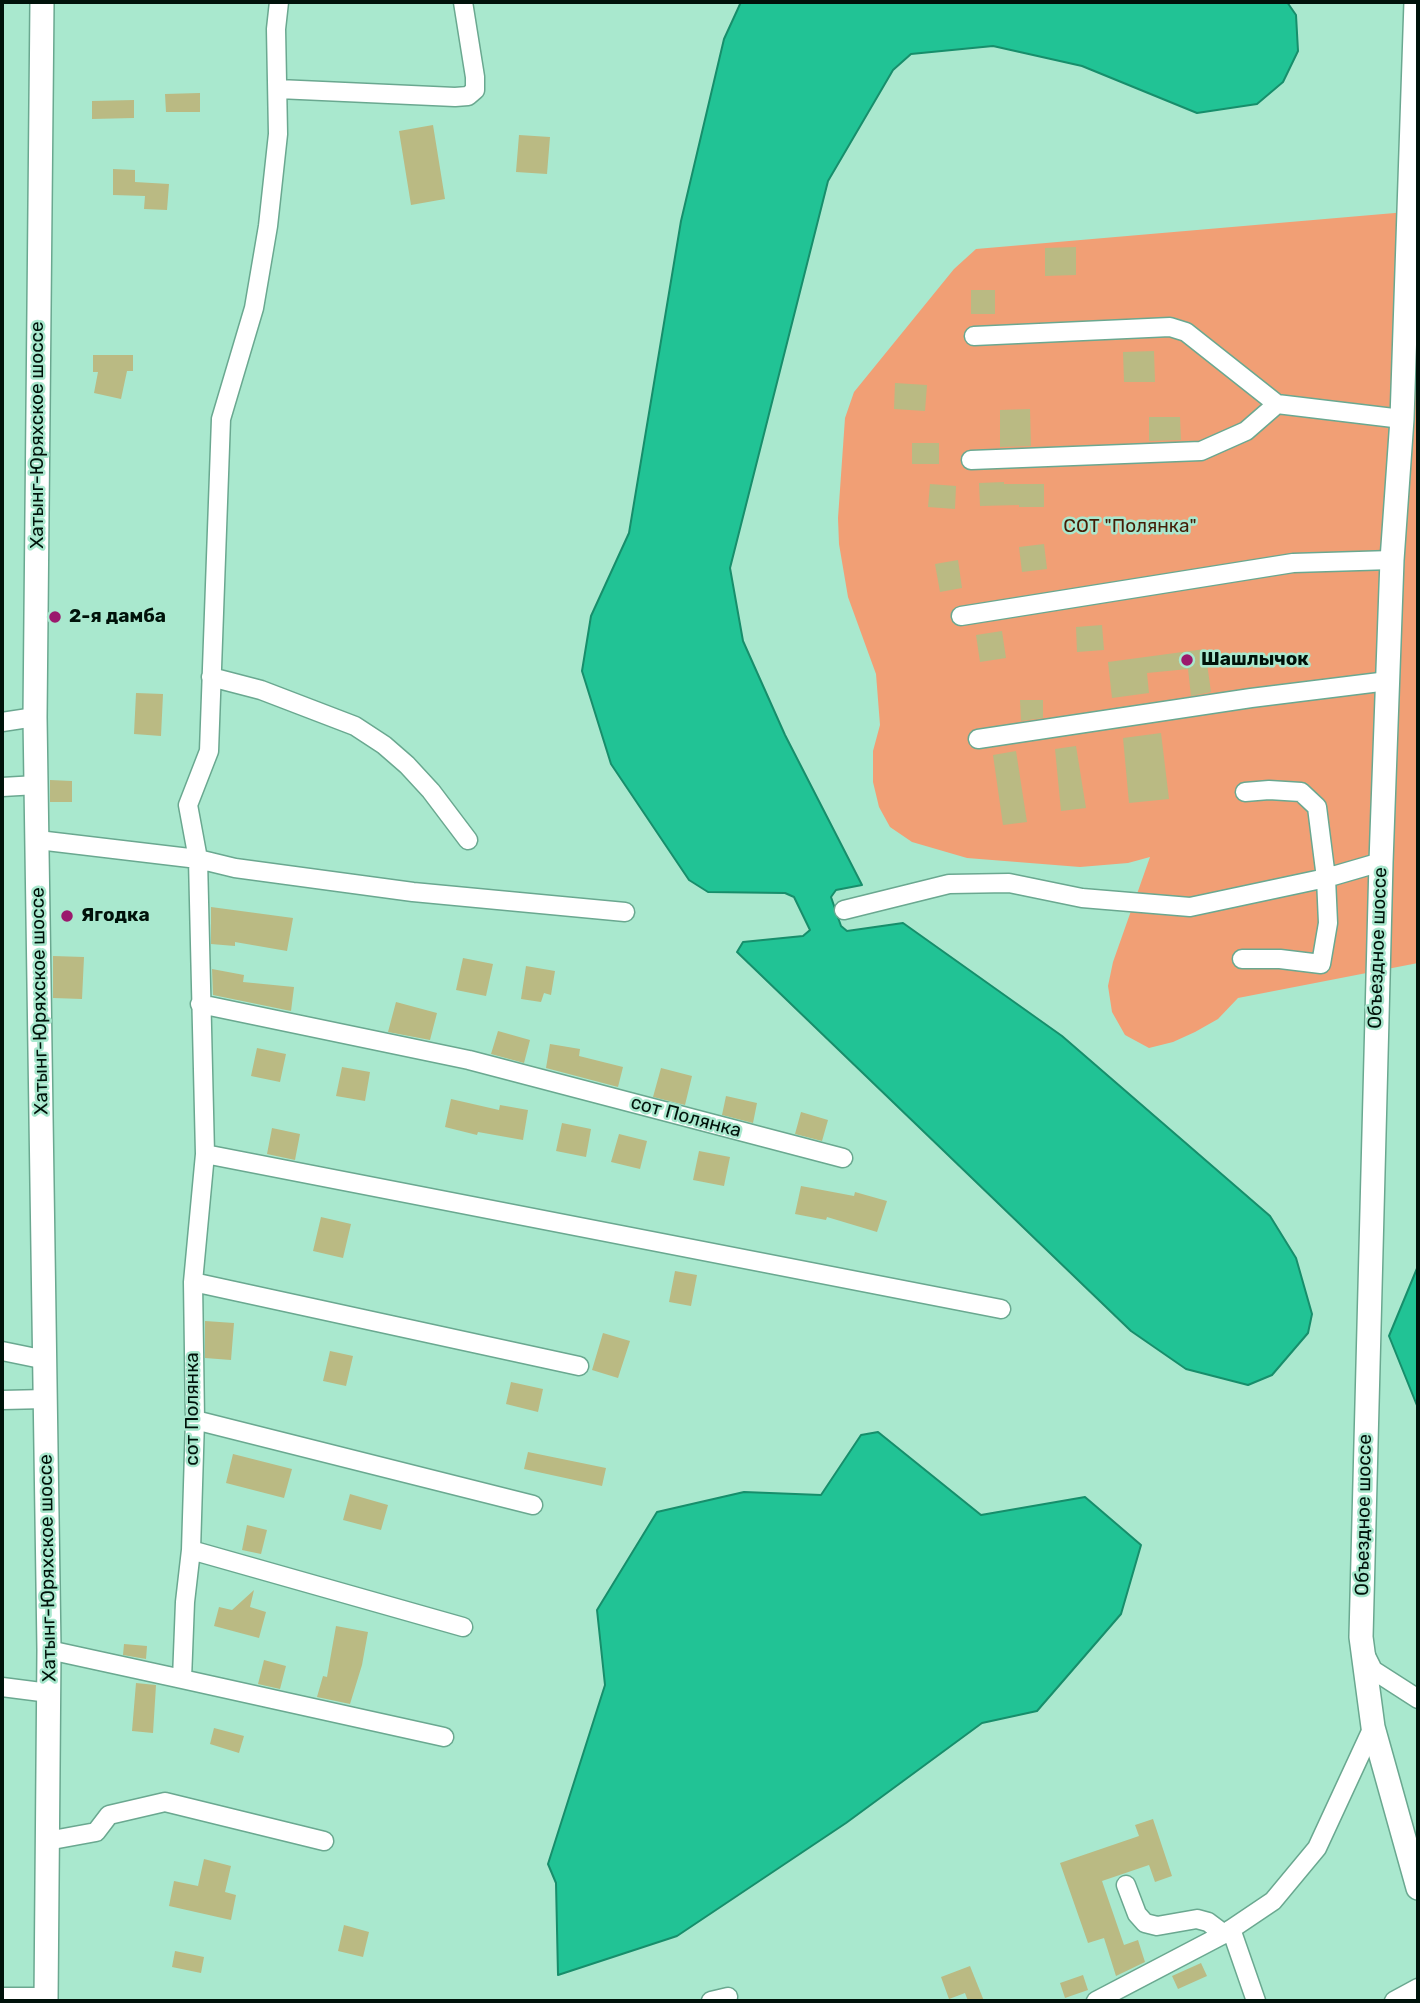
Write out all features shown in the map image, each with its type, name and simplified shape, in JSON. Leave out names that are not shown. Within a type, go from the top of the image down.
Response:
[{"type":"main road","name":"Хатынг-Юряхское шоссе","points":[[42,2],[35,717],[49,1650],[46,1999]]},
{"type":"main road","name":"Объездное шоссе","points":[[1416,2],[1407,426],[1392,560],[1381,862],[1361,1637],[1373,1727],[1418,1888]]},
{"type":"street","name":"сот Полянка","points":[[182,1679],[185,1602],[191,1550],[195,1420],[193,1282],[205,1154],[198,859],[188,804],[209,751],[221,419],[254,309],[268,226],[278,134],[276,29],[279,2]]},
{"type":"street","points":[[278,89],[468,96],[475,90],[475,77],[463,2]]},
{"type":"street","points":[[974,336],[1170,327],[1186,332],[1276,404],[1407,426]]},
{"type":"street","points":[[971,460],[1201,451],[1246,431],[1276,404]]},
{"type":"street","points":[[961,616],[1293,563],[1392,560]]},
{"type":"street","points":[[211,677],[261,690],[355,726],[407,765],[431,791],[468,840]]},
{"type":"street","points":[[978,739],[1251,698],[1388,681]]},
{"type":"street","points":[[2,722],[35,717]]},
{"type":"street","points":[[2,787],[37,785]]},
{"type":"street","points":[[1242,959],[1280,959],[1321,964],[1328,923],[1326,878],[1317,807],[1301,792],[1245,792]]},
{"type":"street","points":[[38,840],[198,859],[235,868],[413,892],[625,912]]},
{"type":"street","points":[[844,910],[948,884],[1009,883],[1082,898],[1190,907],[1326,878],[1381,862]]},
{"type":"street","name":"сот Полянка","points":[[200,1004],[468,1060],[843,1158]]},
{"type":"street","points":[[205,1154],[1001,1308]]},
{"type":"street","points":[[193,1282],[579,1366]]},
{"type":"street","points":[[2,1351],[46,1360]]},
{"type":"street","points":[[2,1400],[46,1399]]},
{"type":"street","points":[[195,1420],[533,1506]]},
{"type":"street","points":[[191,1550],[463,1627]]},
{"type":"street","points":[[1362,1649],[1373,1670],[1418,1699]]},
{"type":"street","points":[[49,1650],[444,1737]]},
{"type":"street","points":[[2,1687],[49,1693]]},
{"type":"street","points":[[1096,2001],[1228,1931],[1273,1901],[1317,1849],[1373,1727]]},
{"type":"street","points":[[47,1841],[96,1832],[109,1815],[164,1802],[324,1840]]},
{"type":"street","points":[[1126,1885],[1137,1914],[1145,1923],[1157,1926],[1197,1919],[1228,1931],[1256,2001]]},
{"type":"street","points":[[1394,2001],[1418,1988]]},
{"type":"street","points":[[2,1997],[46,1999]]},
{"type":"green space","name":"СОТ \"Полянка\"","points":[[1418,211],[1418,963],[1238,998],[1218,1019],[1195,1032],[1173,1042],[1149,1048],[1125,1035],[1112,1012],[1108,986],[1113,962],[1150,857],[1128,863],[1080,867],[967,858],[912,842],[890,827],[879,807],[873,782],[873,751],[880,725],[876,674],[848,597],[839,544],[838,518],[845,418],[854,392],[954,269],[976,249]]},
{"type":"shaded area","points":[[741,2],[1287,2],[1296,15],[1298,51],[1283,82],[1257,104],[1197,113],[1082,66],[993,46],[911,54],[893,70],[828,181],[730,568],[743,641],[785,735],[862,885],[836,890],[831,897],[841,926],[847,931],[903,923],[1062,1036],[1270,1216],[1296,1258],[1312,1314],[1308,1333],[1272,1375],[1248,1385],[1186,1369],[1131,1331],[737,952],[743,942],[803,936],[810,930],[794,897],[785,893],[708,892],[689,880],[611,764],[582,671],[591,616],[629,533],[681,221],[724,39]]},
{"type":"shaded area","points":[[1418,1266],[1418,1408],[1389,1336]]},
{"type":"shaded area","points":[[878,1432],[981,1515],[1085,1497],[1141,1545],[1121,1614],[1037,1711],[982,1723],[846,1823],[677,1936],[558,1975],[556,1883],[548,1864],[605,1685],[597,1610],[657,1512],[744,1492],[821,1495],[861,1435]]},
{"type":"building","points":[[200,93],[200,112],[166,112],[165,94]]},
{"type":"building","points":[[134,100],[134,118],[92,119],[92,101]]},
{"type":"building","points":[[433,125],[445,199],[411,205],[399,131]]},
{"type":"building","points":[[519,135],[550,137],[547,174],[516,172]]},
{"type":"building","points":[[113,169],[135,170],[135,182],[169,184],[167,210],[144,209],[145,196],[113,195]]},
{"type":"building","points":[[1076,247],[1076,275],[1045,276],[1045,248]]},
{"type":"building","points":[[971,290],[995,290],[995,314],[971,314]]},
{"type":"building","points":[[1154,351],[1155,382],[1124,382],[1123,352]]},
{"type":"building","points":[[93,355],[133,355],[133,371],[127,371],[121,399],[94,393],[98,372],[93,372]]},
{"type":"building","points":[[895,383],[927,385],[925,411],[894,409]]},
{"type":"building","points":[[1030,409],[1031,446],[1000,447],[1000,410]]},
{"type":"building","points":[[1149,417],[1180,417],[1181,440],[1149,441]]},
{"type":"building","points":[[912,443],[939,443],[939,464],[912,464]]},
{"type":"building","points":[[979,483],[1044,484],[1044,507],[980,506]]},
{"type":"building","points":[[930,484],[956,486],[955,509],[928,507]]},
{"type":"building","points":[[1044,544],[1047,569],[1022,572],[1019,547]]},
{"type":"building","points":[[958,560],[962,588],[940,592],[935,564]]},
{"type":"building","points":[[1102,625],[1104,650],[1077,652],[1076,627]]},
{"type":"building","points":[[1002,631],[1006,658],[980,662],[976,635]]},
{"type":"building","points":[[1205,649],[1211,692],[1191,696],[1188,669],[1147,673],[1149,693],[1112,698],[1108,662]]},
{"type":"building","points":[[136,693],[163,694],[161,736],[134,734]]},
{"type":"building","points":[[1020,700],[1043,700],[1043,718],[1021,721]]},
{"type":"building","points":[[1161,733],[1169,799],[1129,803],[1123,738]]},
{"type":"building","points":[[1076,746],[1086,808],[1061,811],[1055,749]]},
{"type":"building","points":[[1016,751],[1027,822],[1003,825],[993,755]]},
{"type":"building","points":[[50,780],[72,781],[72,802],[50,802]]},
{"type":"building","points":[[211,907],[293,918],[287,951],[235,942],[235,946],[211,944]]},
{"type":"building","points":[[53,956],[84,957],[82,999],[53,998]]},
{"type":"building","points":[[463,958],[493,964],[486,996],[456,990]]},
{"type":"building","points":[[526,966],[555,971],[551,995],[544,993],[541,1002],[521,999]]},
{"type":"building","points":[[212,969],[244,975],[243,982],[294,987],[291,1011],[213,995]]},
{"type":"building","points":[[396,1002],[437,1013],[430,1040],[388,1032]]},
{"type":"building","points":[[498,1031],[530,1040],[524,1063],[491,1054]]},
{"type":"building","points":[[550,1044],[580,1049],[579,1056],[623,1067],[618,1087],[546,1068]]},
{"type":"building","points":[[257,1048],[286,1054],[280,1082],[251,1076]]},
{"type":"building","points":[[342,1067],[370,1072],[365,1101],[336,1096]]},
{"type":"building","points":[[661,1068],[692,1076],[685,1105],[653,1097]]},
{"type":"building","points":[[726,1096],[757,1103],[753,1123],[722,1115]]},
{"type":"building","points":[[451,1099],[499,1110],[500,1105],[528,1110],[523,1140],[478,1132],[477,1135],[445,1127]]},
{"type":"building","points":[[801,1112],[828,1120],[822,1141],[795,1134]]},
{"type":"building","points":[[562,1123],[591,1129],[586,1157],[556,1151]]},
{"type":"building","points":[[272,1128],[300,1134],[295,1160],[267,1154]]},
{"type":"building","points":[[619,1134],[647,1141],[640,1169],[611,1162]]},
{"type":"building","points":[[699,1151],[730,1157],[724,1186],[693,1180]]},
{"type":"building","points":[[801,1186],[854,1196],[855,1192],[887,1201],[877,1232],[827,1217],[826,1220],[795,1214]]},
{"type":"building","points":[[321,1217],[351,1224],[343,1258],[313,1251]]},
{"type":"building","points":[[675,1271],[697,1275],[691,1306],[669,1302]]},
{"type":"building","points":[[205,1321],[234,1323],[231,1360],[205,1358]]},
{"type":"building","points":[[603,1333],[630,1341],[618,1378],[592,1370]]},
{"type":"building","points":[[330,1351],[353,1356],[346,1386],[323,1381]]},
{"type":"building","points":[[511,1382],[543,1389],[538,1412],[506,1404]]},
{"type":"building","points":[[528,1452],[606,1468],[602,1486],[524,1469]]},
{"type":"building","points":[[233,1454],[292,1469],[284,1498],[226,1483]]},
{"type":"building","points":[[350,1494],[388,1505],[381,1530],[343,1520]]},
{"type":"building","points":[[247,1525],[267,1530],[261,1554],[242,1550]]},
{"type":"building","points":[[254,1590],[250,1607],[266,1612],[259,1638],[214,1626],[219,1607],[232,1610]]},
{"type":"building","points":[[336,1626],[368,1632],[362,1665],[350,1704],[317,1697],[323,1676],[327,1677]]},
{"type":"building","points":[[124,1644],[147,1646],[146,1659],[123,1655]]},
{"type":"building","points":[[264,1660],[286,1666],[280,1689],[258,1684]]},
{"type":"building","points":[[136,1683],[156,1685],[153,1733],[132,1731]]},
{"type":"building","points":[[214,1728],[244,1736],[239,1753],[210,1744]]},
{"type":"building","points":[[1153,1819],[1172,1876],[1155,1882],[1149,1865],[1102,1881],[1124,1945],[1138,1940],[1145,1962],[1116,1976],[1104,1938],[1088,1943],[1060,1863],[1139,1836],[1135,1825]]},
{"type":"building","points":[[204,1859],[231,1866],[225,1892],[236,1895],[231,1920],[169,1906],[174,1881],[198,1886]]},
{"type":"building","points":[[344,1925],[369,1932],[363,1957],[338,1951]]},
{"type":"building","points":[[175,1951],[204,1957],[201,1973],[172,1967]]},
{"type":"building","points":[[1201,1963],[1207,1976],[1178,1989],[1172,1976]]},
{"type":"building","points":[[970,1966],[984,2001],[968,2001],[965,1993],[949,1999],[941,1977]]},
{"type":"building","points":[[1083,1975],[1088,1990],[1065,1998],[1060,1983]]},
{"type":"place","name":"2-я дамба","points":[[55,617]]},
{"type":"place","name":"Шашлычок","points":[[1187,660]]},
{"type":"place","name":"Ягодка","points":[[67,916]]}]
